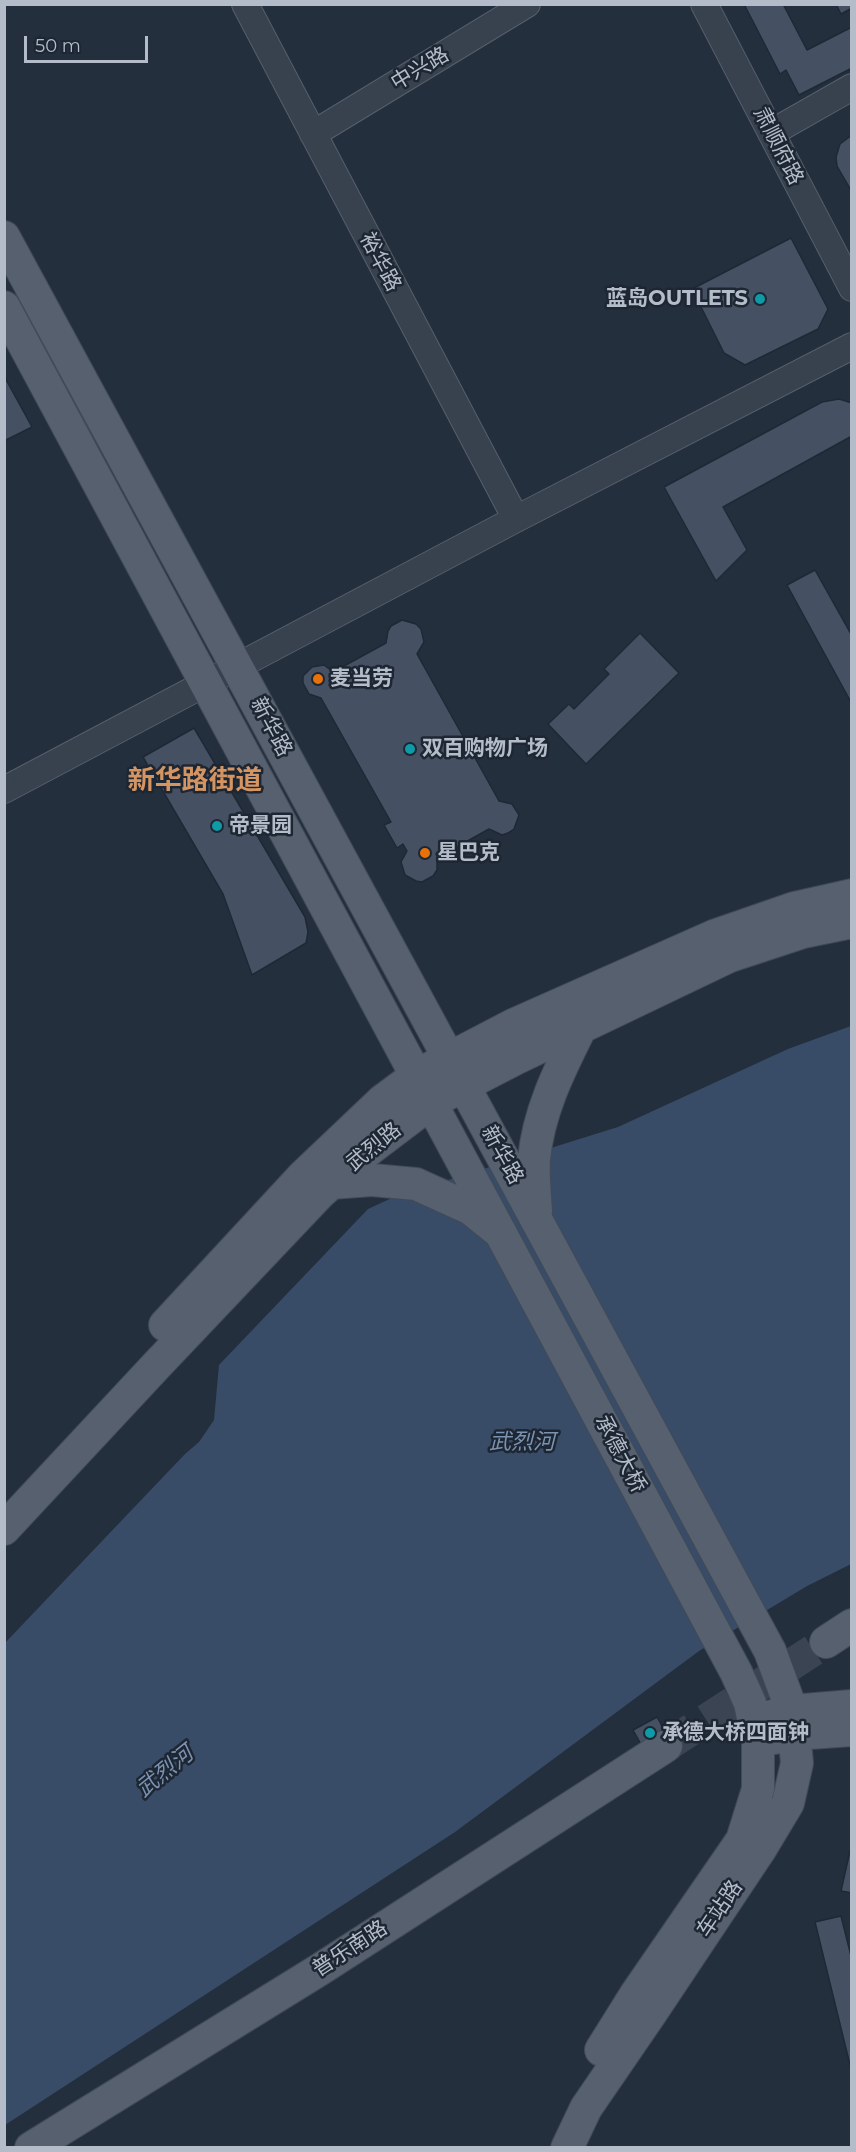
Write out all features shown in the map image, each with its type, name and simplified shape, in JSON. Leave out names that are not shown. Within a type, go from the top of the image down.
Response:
[{"type":"main road","name":"新华路","points":[[4,237],[537,1218]]},
{"type":"main road","name":"新华路","points":[[4,307],[504,1236]]},
{"type":"main road","name":"武烈路","points":[[4,1498],[303,1176],[382,1101],[417,1074],[513,1025],[716,935],[794,908],[852,895]]},
{"type":"main road","name":"武烈路","points":[[4,1529],[331,1183],[366,1152],[432,1102],[730,956],[803,932],[852,922]]},
{"type":"main road","points":[[537,1218],[534,1162],[540,1119],[561,1067],[581,1027]]},
{"type":"main road","points":[[331,1183],[372,1180],[416,1184],[471,1209],[504,1236]]},
{"type":"main road","name":"承德大桥","points":[[537,1218],[770,1651]]},
{"type":"main road","name":"承德大桥","points":[[504,1236],[736,1672]]},
{"type":"main road","name":"车站路","points":[[567,2148],[586,2108],[684,1964],[788,1803],[797,1763],[794,1722],[770,1651]]},
{"type":"main road","name":"车站路","points":[[547,2148],[571,2099],[636,1994],[742,1840],[758,1789],[756,1731],[750,1703],[736,1672]]},
{"type":"main road","points":[[756,1731],[852,1706]]},
{"type":"main road","points":[[794,1722],[852,1730]]},
{"type":"main road","name":"普乐南路","points":[[31,2148],[671,1755],[329,1986],[63,2148]]},
{"type":"street","name":"裕华路","points":[[245,4],[516,519]]},
{"type":"street","name":"中兴路","points":[[313,134],[527,4]]},
{"type":"street","name":"肃顺府路","points":[[704,4],[852,288]]},
{"type":"street","points":[[771,133],[852,87]]},
{"type":"street","points":[[4,790],[516,519],[852,346]]},
{"type":"water","name":"武烈河","points":[[851,1026],[851,1564],[807,1586],[699,1651],[455,1832],[5,2125],[4,1644],[199,1442],[214,1420],[219,1365],[368,1209],[394,1197],[618,1127],[788,1049]]},
{"type":"building","points":[[744,4],[783,4],[807,50],[852,27],[852,68],[799,95],[786,70],[780,74]]},
{"type":"building","points":[[836,4],[852,4],[852,8],[841,14]]},
{"type":"building","points":[[852,135],[852,192],[837,166],[836,157],[840,144]]},
{"type":"building","name":"蓝岛OUTLETS","points":[[791,238],[828,309],[818,329],[745,365],[724,353],[692,289]]},
{"type":"building","points":[[4,376],[32,427],[4,441]]},
{"type":"building","points":[[839,399],[852,403],[852,436],[723,507],[747,550],[716,581],[664,487],[822,402]]},
{"type":"building","points":[[815,570],[852,636],[852,704],[787,585]]},
{"type":"building","name":"双百购物广场","points":[[402,620],[416,624],[421,629],[424,642],[417,654],[499,801],[512,804],[519,815],[514,829],[508,833],[502,835],[489,829],[437,858],[437,870],[433,876],[422,882],[405,875],[401,862],[407,851],[403,844],[397,848],[384,825],[391,822],[321,698],[309,694],[303,683],[303,676],[312,667],[324,665],[333,672],[386,643],[391,626]]},
{"type":"building","points":[[640,633],[679,673],[586,764],[548,724],[569,704],[574,709],[609,674],[604,669]]},
{"type":"building","name":"帝景园","points":[[194,728],[305,917],[308,932],[306,943],[252,975],[223,894],[143,757]]},
{"type":"building","name":"承德大桥四面钟","points":[[657,1717],[667,1735],[643,1748],[633,1730]]},
{"type":"building","points":[[852,1842],[852,1893],[841,1891]]},
{"type":"building","points":[[841,1916],[852,1960],[852,2073],[815,1922]]},
{"type":"tunnel","points":[[666,1746],[826,1642]]},
{"type":"place","name":"蓝岛OUTLETS","points":[[760,299]]},
{"type":"place","name":"麦当劳","points":[[318,679]]},
{"type":"place","name":"双百购物广场","points":[[410,749]]},
{"type":"place","name":"帝景园","points":[[217,826]]},
{"type":"place","name":"星巴克","points":[[425,853]]},
{"type":"place","name":"承德大桥四面钟","points":[[650,1733]]},
{"type":"district","name":"新华路街道","points":[[195,781]]}]
